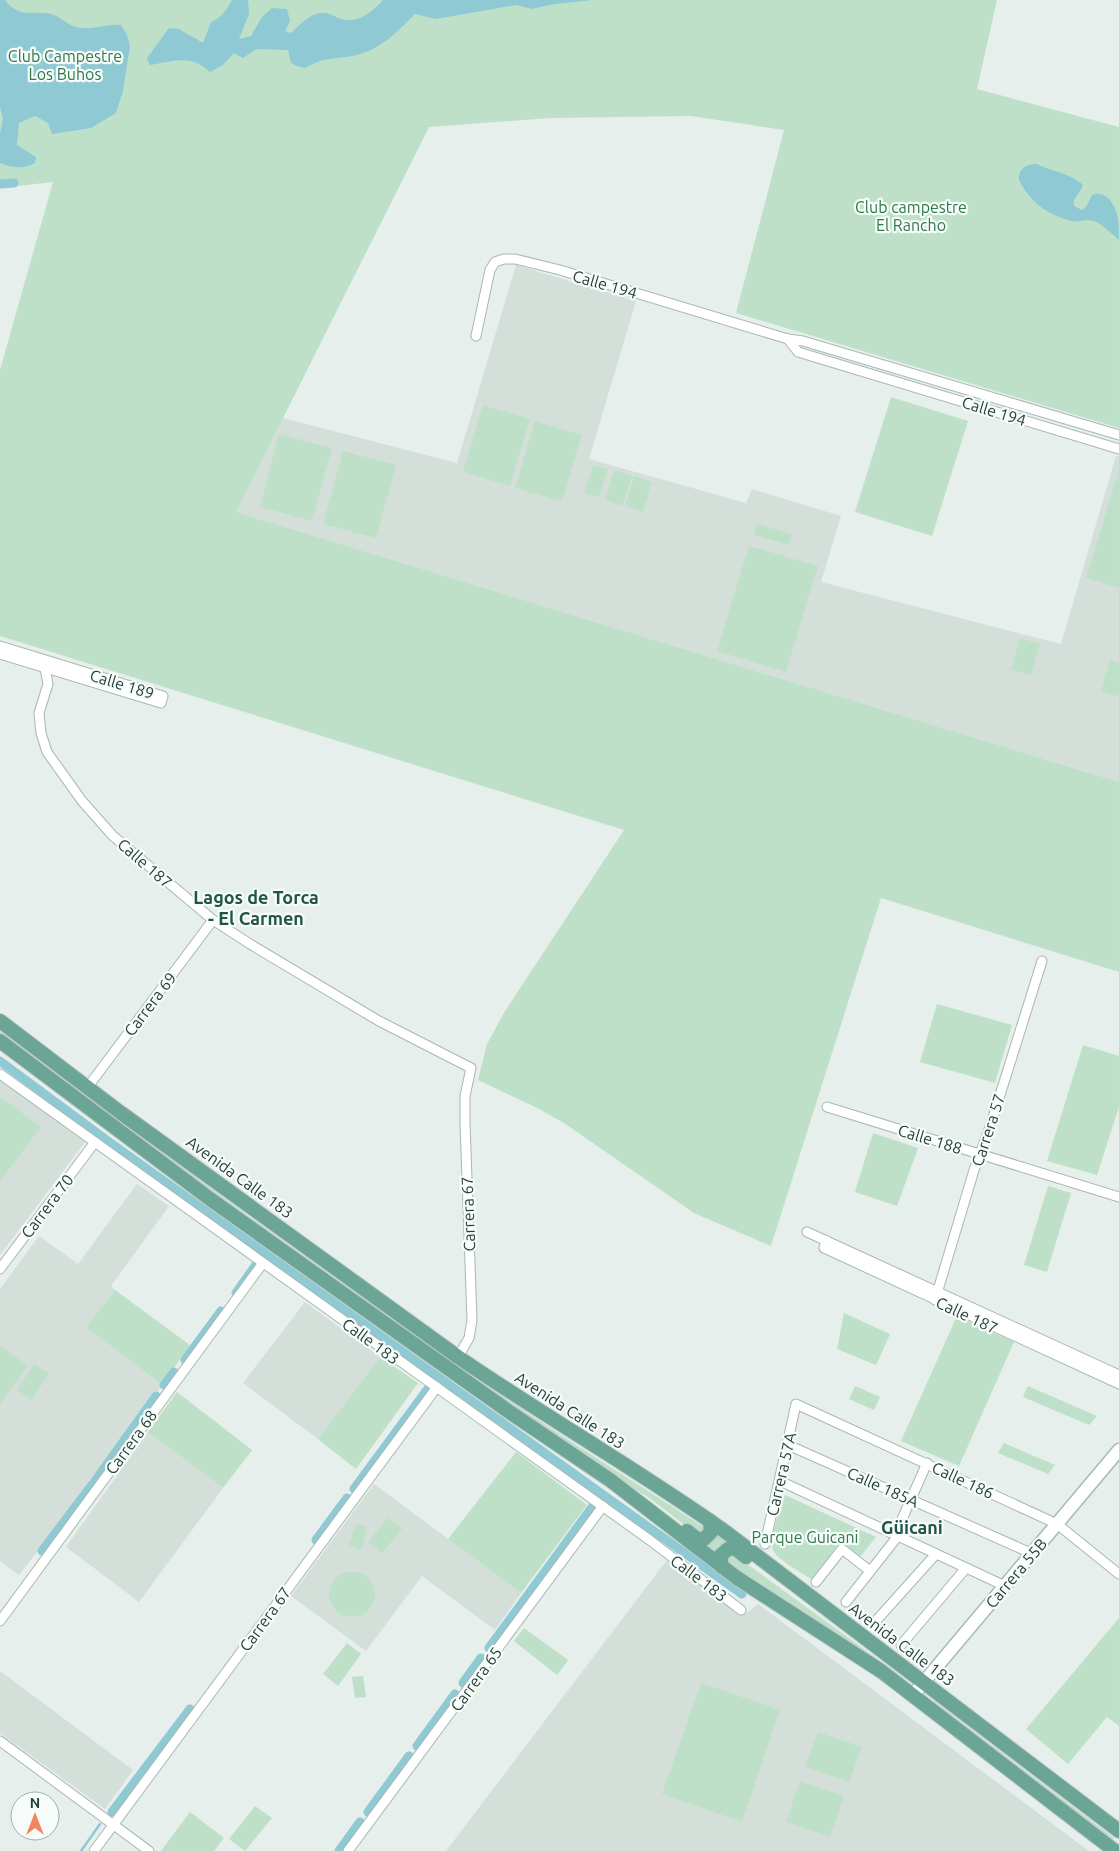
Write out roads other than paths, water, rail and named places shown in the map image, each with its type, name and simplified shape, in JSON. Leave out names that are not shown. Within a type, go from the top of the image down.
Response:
[{"type":"main road","name":"Avenida Calle 183","points":[[0,1021],[87,1088],[458,1357],[710,1521],[1119,1831]]},
{"type":"main road","points":[[0,1041],[210,1199],[623,1490],[722,1567],[871,1664],[1116,1851]]},
{"type":"main road","points":[[623,1490],[660,1509],[697,1539],[706,1538],[710,1533],[712,1527],[710,1521]]},
{"type":"main road","points":[[722,1567],[720,1562],[722,1552],[735,1548],[771,1575],[807,1594]]},
{"type":"street","name":"Calle 194","points":[[476,336],[490,270],[495,262],[504,259],[515,259],[560,270],[788,339],[813,343],[1119,435]]},
{"type":"street","name":"Calle 194","points":[[788,339],[798,352],[1119,449]]},
{"type":"street","name":"Calle 189","points":[[0,646],[163,696],[161,703],[0,654]]},
{"type":"street","name":"Calle 187","points":[[46,668],[48,684],[39,713],[43,742],[55,765],[87,807],[114,836],[213,920],[273,959],[363,1011],[471,1068]]},
{"type":"street","name":"Carrera 69","points":[[87,1088],[213,920]]},
{"type":"street","name":"Carrera 57","points":[[936,1296],[1042,961]]},
{"type":"street","name":"Carrera 67","points":[[458,1357],[469,1338],[472,1320],[465,1122],[465,1096],[471,1068]]},
{"type":"street","name":"Calle 183","points":[[0,1074],[603,1506],[741,1610]]},
{"type":"street","name":"Calle 188","points":[[827,1107],[1119,1197]]},
{"type":"street","name":"Carrera 70","points":[[0,1269],[95,1142]]},
{"type":"street","name":"Calle 187","points":[[806,1232],[826,1240],[936,1296],[1119,1384]]},
{"type":"street","name":"Carrera 68","points":[[0,1622],[263,1263]]},
{"type":"street","name":"Calle 187","points":[[936,1296],[1119,1375]]},
{"type":"street","name":"Carrera 67","points":[[94,1851],[437,1387]]},
{"type":"street","name":"Carrera 57A","points":[[765,1544],[796,1404]]},
{"type":"street","name":"Calle 186","points":[[796,1404],[1057,1524],[1119,1574]]},
{"type":"street","name":"Calle 185A","points":[[788,1444],[1032,1554]]},
{"type":"street","name":"Carrera 55B","points":[[913,1695],[1119,1450]]},
{"type":"street","points":[[846,1602],[896,1535],[927,1464]]},
{"type":"street","points":[[780,1481],[1005,1586]]},
{"type":"street","name":"Carrera 65","points":[[348,1851],[603,1506]]},
{"type":"street","points":[[816,1582],[842,1548],[870,1571]]},
{"type":"street","points":[[874,1623],[936,1554]]},
{"type":"street","points":[[901,1645],[966,1568]]},
{"type":"street","points":[[0,1741],[149,1851]]},
{"type":"water","name":"Club Campestre Los Buhos","points":[[0,0],[5,0],[15,10],[26,13],[51,14],[77,27],[121,25],[127,35],[130,46],[123,91],[116,113],[91,128],[52,134],[48,123],[35,116],[19,123],[17,145],[36,157],[35,163],[22,167],[13,167],[0,163],[0,134],[3,118],[0,107]]},
{"type":"water","points":[[232,0],[248,0],[249,14],[239,39],[251,36],[262,17],[272,8],[287,9],[290,21],[285,31],[291,33],[312,15],[326,13],[346,20],[357,19],[371,11],[383,0],[593,0],[554,4],[532,9],[516,5],[436,19],[415,14],[392,36],[373,49],[355,55],[320,61],[304,68],[291,63],[288,50],[256,49],[243,58],[234,53],[223,65],[210,72],[196,63],[182,60],[150,65],[147,58],[169,28],[179,29],[203,43],[211,22],[223,13]]},
{"type":"water","points":[[1037,164],[1067,175],[1083,185],[1074,203],[1074,206],[1082,210],[1086,207],[1092,195],[1100,194],[1107,197],[1114,206],[1118,216],[1119,240],[1094,221],[1064,219],[1037,204],[1022,186],[1019,176],[1024,168]]},
{"type":"waterway","points":[[0,184],[14,183]]},
{"type":"waterway","points":[[0,1061],[108,1141],[742,1594]]},
{"type":"waterway","points":[[236,1293],[255,1266]]},
{"type":"waterway","points":[[185,1360],[221,1311]]},
{"type":"waterway","points":[[164,1385],[174,1372]]},
{"type":"waterway","points":[[354,1489],[427,1390]]},
{"type":"waterway","points":[[95,1481],[156,1396]]},
{"type":"waterway","points":[[42,1551],[92,1485]]},
{"type":"waterway","points":[[316,1540],[347,1498]]},
{"type":"waterway","points":[[489,1648],[593,1506]]},
{"type":"waterway","points":[[463,1683],[481,1658]]},
{"type":"waterway","points":[[417,1746],[455,1694]]},
{"type":"waterway","points":[[112,1812],[190,1709]]},
{"type":"waterway","points":[[368,1812],[409,1756]]},
{"type":"waterway","points":[[339,1851],[360,1822]]},
{"type":"waterway","points":[[81,1851],[100,1824]]},
{"type":"district","name":"Lagos de Torca - El Carmen","points":[[256,908]]},
{"type":"district","name":"Güicani","points":[[912,1527]]},
{"type":"park label","name":"Club campestre El Rancho","points":[[911,216]]},
{"type":"park label","name":"Parque Guicani","points":[[805,1537]]}]
